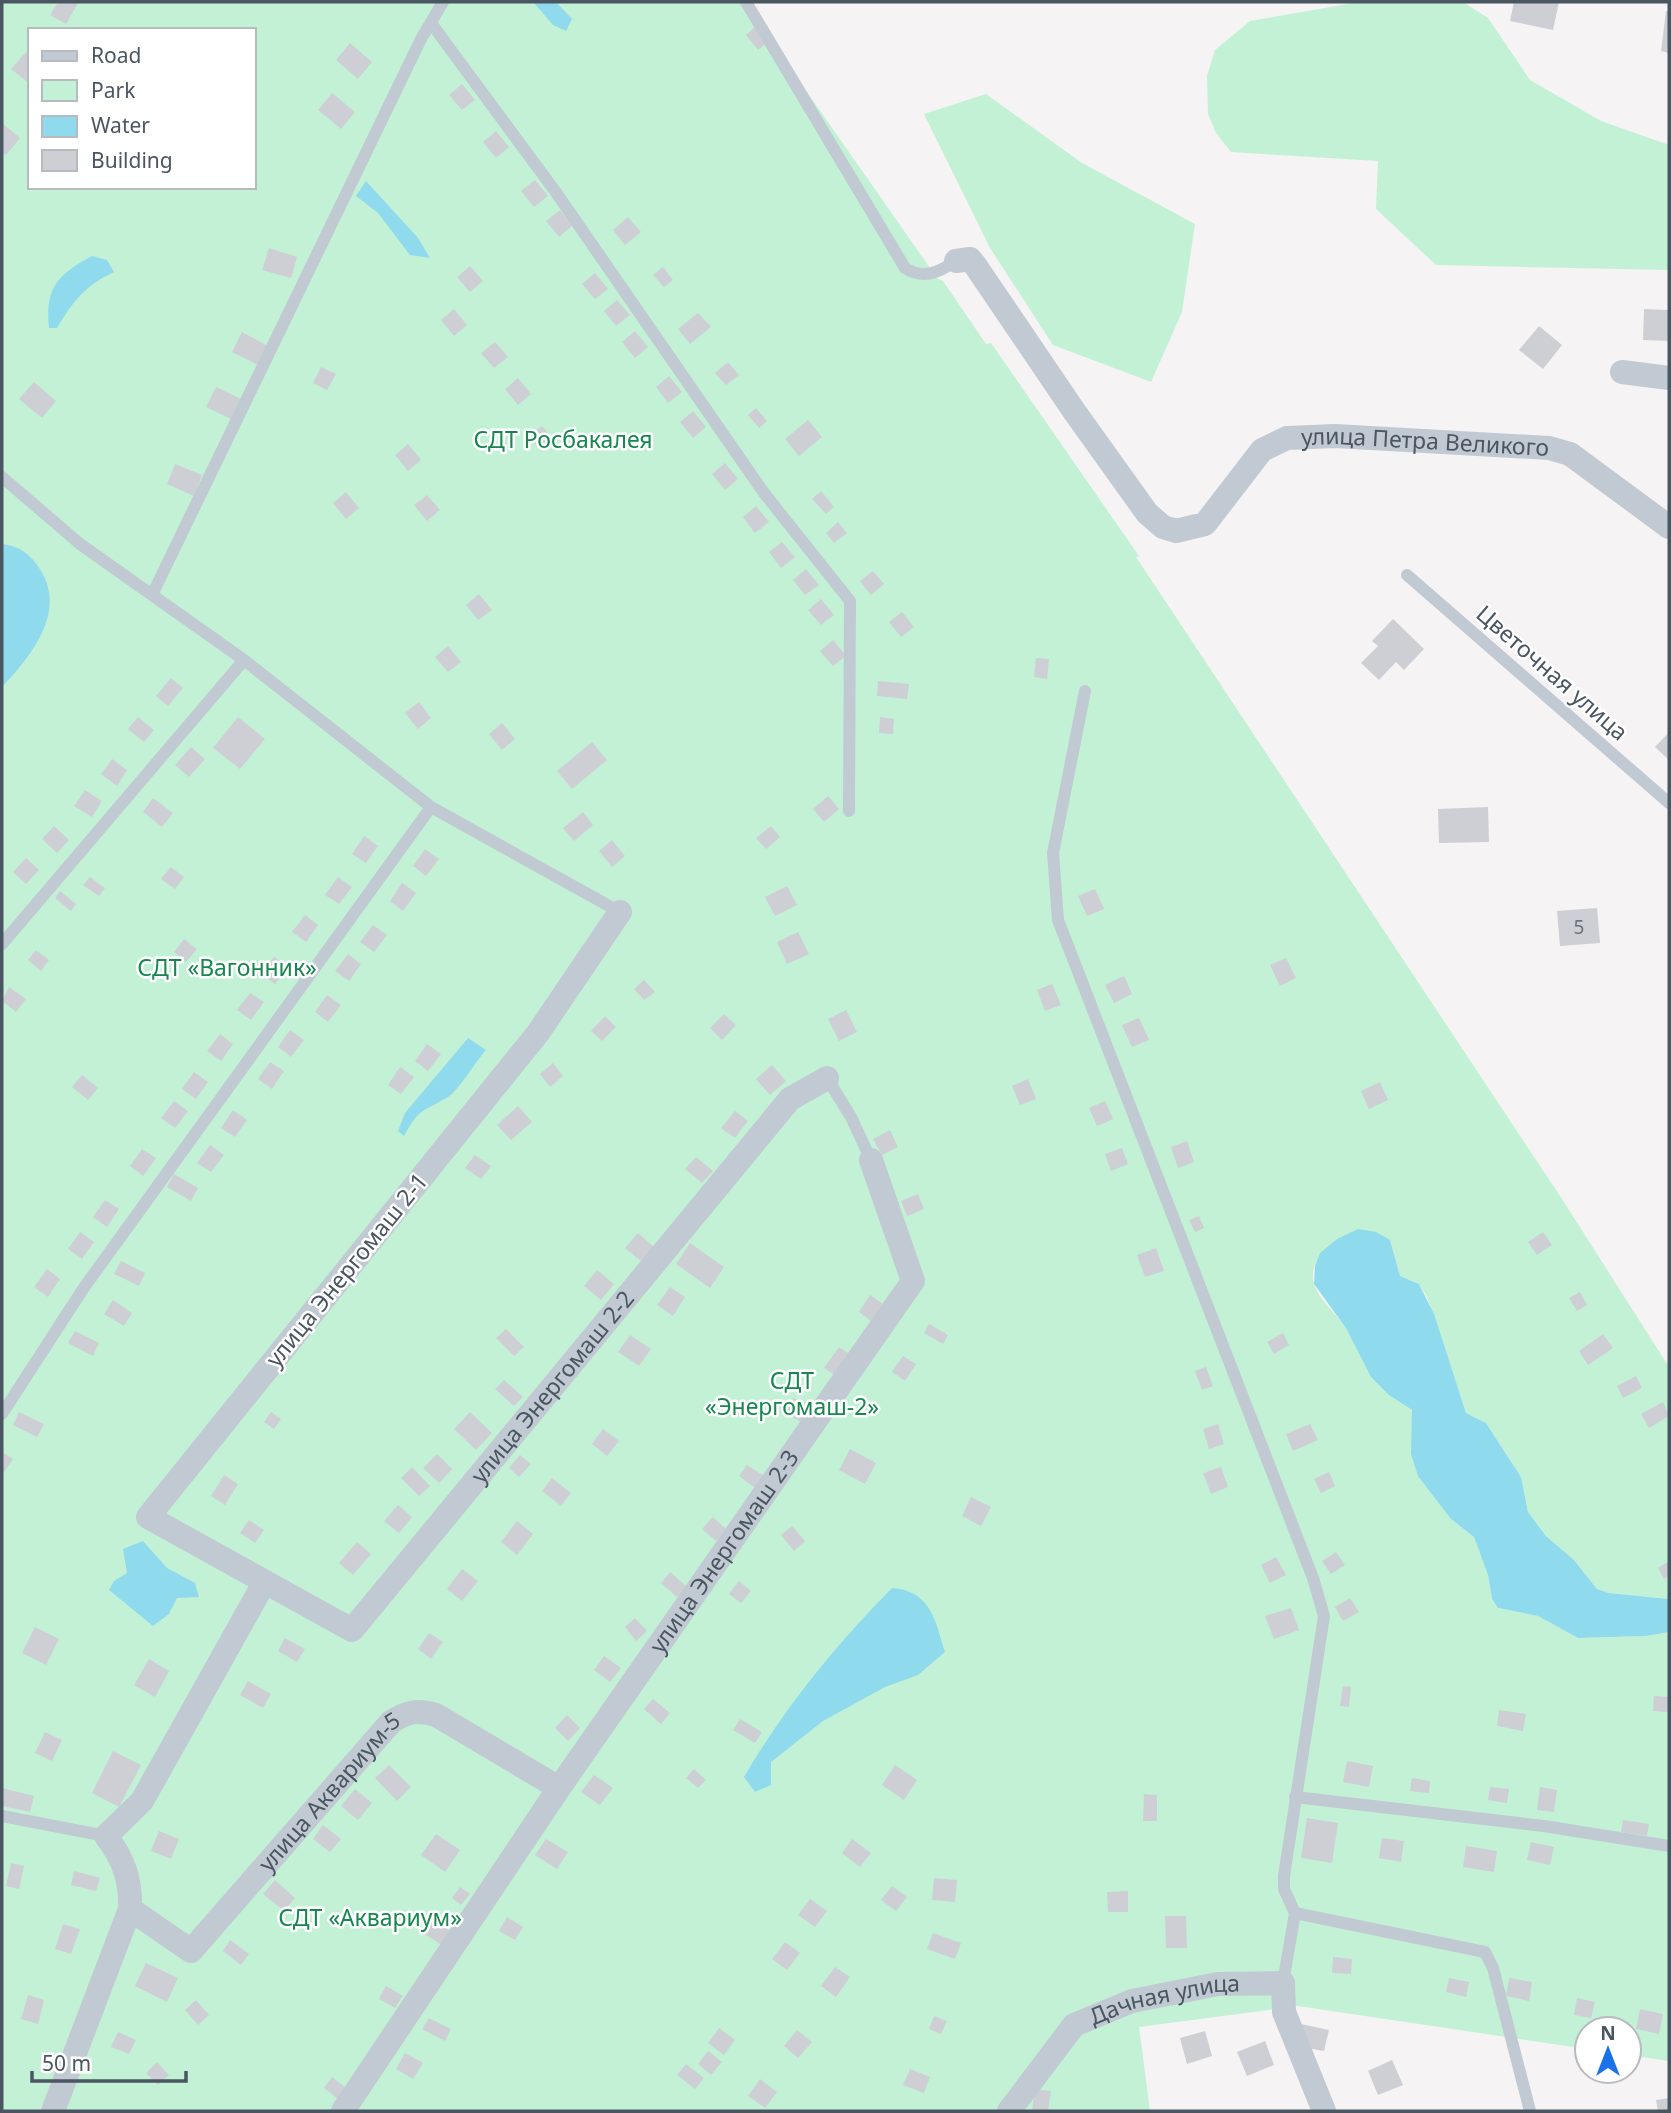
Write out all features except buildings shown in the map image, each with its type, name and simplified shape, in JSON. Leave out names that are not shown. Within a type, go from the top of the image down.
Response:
[{"type":"street","name":"улица Петра Великого","points":[[956,261],[970,259],[975,265],[1073,411],[1147,513],[1163,527],[1176,531],[1205,524],[1262,450],[1272,442],[1287,438],[1335,436],[1549,447],[1570,454],[1669,527]]},
{"type":"street","points":[[1622,372],[1669,378]]},
{"type":"street","name":"улица Энергомаш 2-1","points":[[264,1583],[148,1517],[538,1033],[620,912]]},
{"type":"street","name":"улица Энергомаш 2-2","points":[[264,1583],[352,1630],[790,1099],[827,1078]]},
{"type":"street","name":"улица Энергомаш 2-3","points":[[559,1788],[913,1281],[871,1160]]},
{"type":"street","points":[[53,2111],[130,1909],[130,1886],[124,1865],[106,1836],[142,1801],[264,1583]]},
{"type":"street","name":"улица Аквариум-5","points":[[130,1909],[191,1951],[391,1722],[403,1714],[420,1710],[436,1715],[559,1788]]},
{"type":"street","points":[[343,2111],[559,1788]]},
{"type":"street","points":[[1283,1983],[1284,2012],[1324,2111]]},
{"type":"street","name":"Дачная улица","points":[[1009,2111],[1074,2025],[1144,1999],[1218,1984],[1283,1983]]},
{"type":"lane","points":[[152,595],[430,23],[443,2]]},
{"type":"lane","points":[[746,2],[905,268],[915,275],[929,274],[956,261]]},
{"type":"lane","points":[[430,23],[555,191],[764,493],[850,601],[852,670],[849,811]]},
{"type":"lane","points":[[2,477],[80,544],[244,660],[431,807],[620,912]]},
{"type":"lane","name":"Цветочная улица","points":[[1407,575],[1669,803]]},
{"type":"lane","points":[[2,944],[244,660]]},
{"type":"lane","points":[[1085,691],[1053,853],[1058,920],[1322,1605],[1324,1627],[1284,1876],[1284,1889],[1295,1913],[1283,1983]]},
{"type":"lane","points":[[2,1414],[83,1289],[431,807]]},
{"type":"lane","points":[[827,1078],[851,1117],[871,1160]]},
{"type":"lane","points":[[1295,1797],[1544,1826],[1669,1846]]},
{"type":"lane","points":[[2,1816],[106,1836]]},
{"type":"lane","points":[[1295,1913],[1485,1952],[1493,1968],[1530,2111]]},
{"type":"green space","points":[[2,2],[744,2],[937,278],[943,281],[986,344],[991,343],[1139,556],[1136,557],[1562,1199],[1669,1367],[1669,1599],[1609,1593],[1597,1589],[1574,1560],[1546,1536],[1528,1512],[1521,1477],[1486,1423],[1466,1413],[1427,1297],[1419,1284],[1400,1276],[1390,1240],[1337,1239],[1322,1253],[1313,1270],[1316,1290],[1346,1328],[1378,1383],[1412,1410],[1413,1431],[1451,1519],[1474,1537],[1488,1575],[1492,1599],[1498,1608],[1538,1616],[1578,1638],[1646,1636],[1669,1632],[1669,2061],[1643,2057],[1643,2015],[1573,2015],[1573,2047],[1298,2006],[1139,2027],[1150,2111],[2,2111]]},
{"type":"green space","points":[[1359,2],[1463,2],[1488,18],[1530,80],[1601,121],[1669,145],[1669,270],[1436,265],[1376,209],[1378,161],[1231,152],[1216,133],[1208,114],[1207,76],[1215,50],[1250,21]]},
{"type":"green space","points":[[986,94],[1082,163],[1195,224],[1182,312],[1151,382],[1053,345],[990,248],[924,114]]},
{"type":"water","points":[[533,2],[556,2],[572,19],[566,31],[553,25]]},
{"type":"water","points":[[366,181],[418,238],[430,258],[410,255],[378,213],[356,196]]},
{"type":"water","points":[[92,256],[107,260],[114,272],[81,295],[57,328],[49,328],[49,303],[56,284],[70,270]]},
{"type":"water","points":[[2,544],[22,550],[34,560],[46,582],[50,598],[43,630],[35,646],[2,687]]},
{"type":"water","points":[[468,1038],[486,1050],[452,1093],[418,1115],[404,1136],[398,1131],[405,1113]]},
{"type":"water","points":[[1358,1229],[1376,1232],[1390,1240],[1400,1276],[1419,1284],[1434,1314],[1466,1413],[1486,1423],[1521,1477],[1528,1512],[1546,1536],[1574,1560],[1597,1589],[1609,1593],[1669,1599],[1669,1632],[1646,1636],[1578,1638],[1538,1616],[1498,1608],[1492,1599],[1488,1575],[1474,1537],[1451,1519],[1418,1476],[1411,1454],[1412,1410],[1389,1395],[1371,1377],[1346,1328],[1314,1284],[1315,1266],[1320,1253],[1337,1239]]},
{"type":"water","points":[[143,1541],[167,1568],[195,1583],[199,1597],[177,1598],[169,1614],[153,1626],[109,1590],[114,1581],[127,1573],[123,1549]]},
{"type":"water","points":[[892,1588],[905,1590],[923,1601],[934,1618],[945,1652],[918,1675],[885,1687],[823,1721],[771,1762],[771,1785],[755,1792],[744,1777],[776,1726],[831,1655]]},
{"type":"park label","name":"СДТ Росбакалея","points":[[563,440]]},
{"type":"park label","name":"СДТ «Вагонник»","points":[[227,968]]},
{"type":"park label","name":"СДТ «Энергомаш-2»","points":[[792,1394]]},
{"type":"park label","name":"СДТ «Аквариум»","points":[[370,1918]]}]
